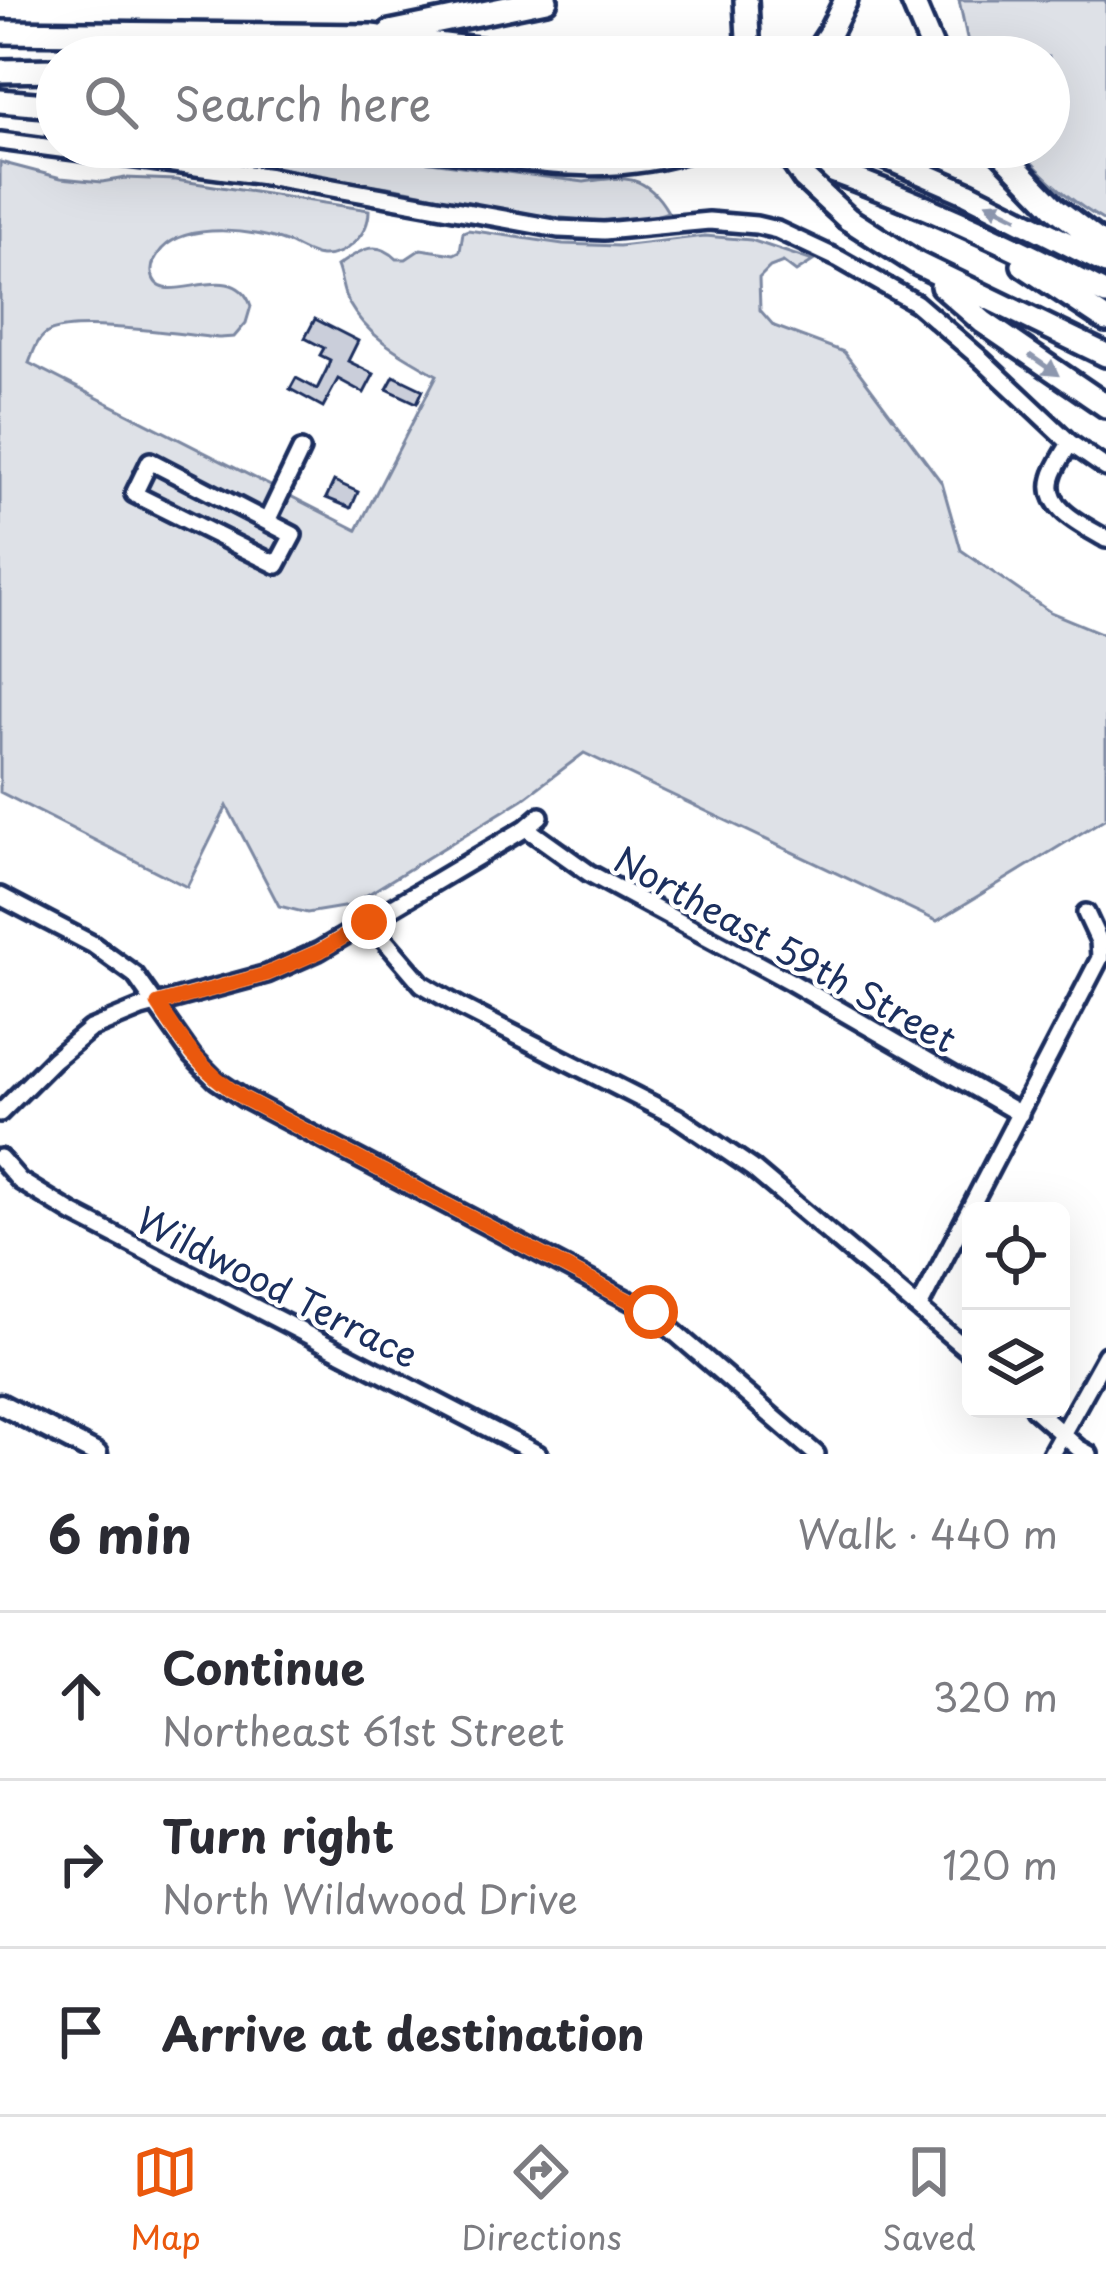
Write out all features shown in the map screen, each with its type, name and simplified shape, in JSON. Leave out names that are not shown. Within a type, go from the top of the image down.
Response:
[{"type":"highway","points":[[0,32],[371,36],[546,0]]},
{"type":"highway","points":[[746,0],[748,36]]},
{"type":"highway","points":[[826,36],[846,0]]},
{"type":"highway","points":[[912,0],[927,36]]},
{"type":"highway","points":[[0,71],[36,70]]},
{"type":"highway","points":[[0,101],[36,104]]},
{"type":"highway","points":[[797,168],[848,219],[918,264],[1106,355]]},
{"type":"highway","points":[[828,168],[953,218],[1106,294]]},
{"type":"highway","points":[[910,168],[1106,263]]},
{"type":"highway","points":[[1016,168],[1055,208],[1106,248]]},
{"type":"highway","points":[[953,218],[1106,320]]},
{"type":"highway","points":[[918,264],[982,322],[1106,406]]},
{"type":"main road","points":[[0,1403],[98,1454]]},
{"type":"street","points":[[0,141],[36,146]]},
{"type":"street","points":[[204,168],[559,229],[604,231],[709,221],[777,230],[916,303],[1070,443],[1106,468]]},
{"type":"street","points":[[1070,443],[1052,477],[1050,492],[1073,519],[1106,539]]},
{"type":"street","points":[[267,521],[301,450]]},
{"type":"street","points":[[150,461],[267,521],[293,535],[277,566],[134,494],[150,461]]},
{"type":"street","points":[[0,1113],[90,1029],[158,1004],[267,974],[320,951],[540,816]]},
{"type":"street","name":"Northeast 59th Street","points":[[526,828],[589,873],[1020,1114]]},
{"type":"street","points":[[0,896],[112,956],[135,975],[192,1056],[216,1080],[651,1312],[816,1454]]},
{"type":"street","points":[[919,1307],[1100,958],[1099,941],[1087,913]]},
{"type":"street","points":[[369,922],[422,984],[677,1117],[752,1168],[962,1345]]},
{"type":"street","name":"Wildwood Terrace","points":[[0,1158],[20,1181],[74,1214],[538,1454]]},
{"type":"street","points":[[1051,1454],[1106,1355]]},
{"type":"street","points":[[1044,1418],[1089,1454]]},
{"type":"shaded area","points":[[959,0],[1106,0],[1106,222],[1037,168],[1070,168],[1070,36],[967,36]]},
{"type":"shaded area","points":[[0,162],[61,178],[176,180],[369,210],[360,236],[330,255],[312,254],[273,238],[222,231],[188,235],[162,249],[152,266],[157,284],[181,288],[229,284],[242,291],[251,306],[246,323],[234,337],[63,328],[42,338],[29,363],[357,530],[437,375],[387,345],[356,315],[337,266],[352,256],[374,248],[397,259],[421,249],[454,254],[460,251],[463,232],[468,230],[563,244],[619,246],[705,236],[751,240],[813,261],[796,272],[783,262],[770,267],[759,278],[760,310],[774,326],[844,352],[942,483],[961,550],[1050,612],[1106,635],[1106,818],[937,921],[584,753],[523,799],[349,906],[307,913],[279,906],[227,806],[187,887],[0,792]]},
{"type":"shaded area","points":[[276,168],[476,168],[584,182],[632,180],[651,190],[668,212],[640,219],[571,219]]},
{"type":"building","points":[[315,319],[358,341],[348,361],[374,374],[364,393],[338,379],[323,407],[290,389],[296,378],[317,389],[327,369],[330,360],[320,355],[324,348],[305,338]]},
{"type":"building","points":[[394,376],[423,390],[417,403],[387,389]]},
{"type":"building","points":[[334,481],[358,492],[351,508],[326,498]]},
{"type":"route","points":[[369,922],[267,974],[158,1004],[192,1056],[243,1098],[651,1312]]}]
